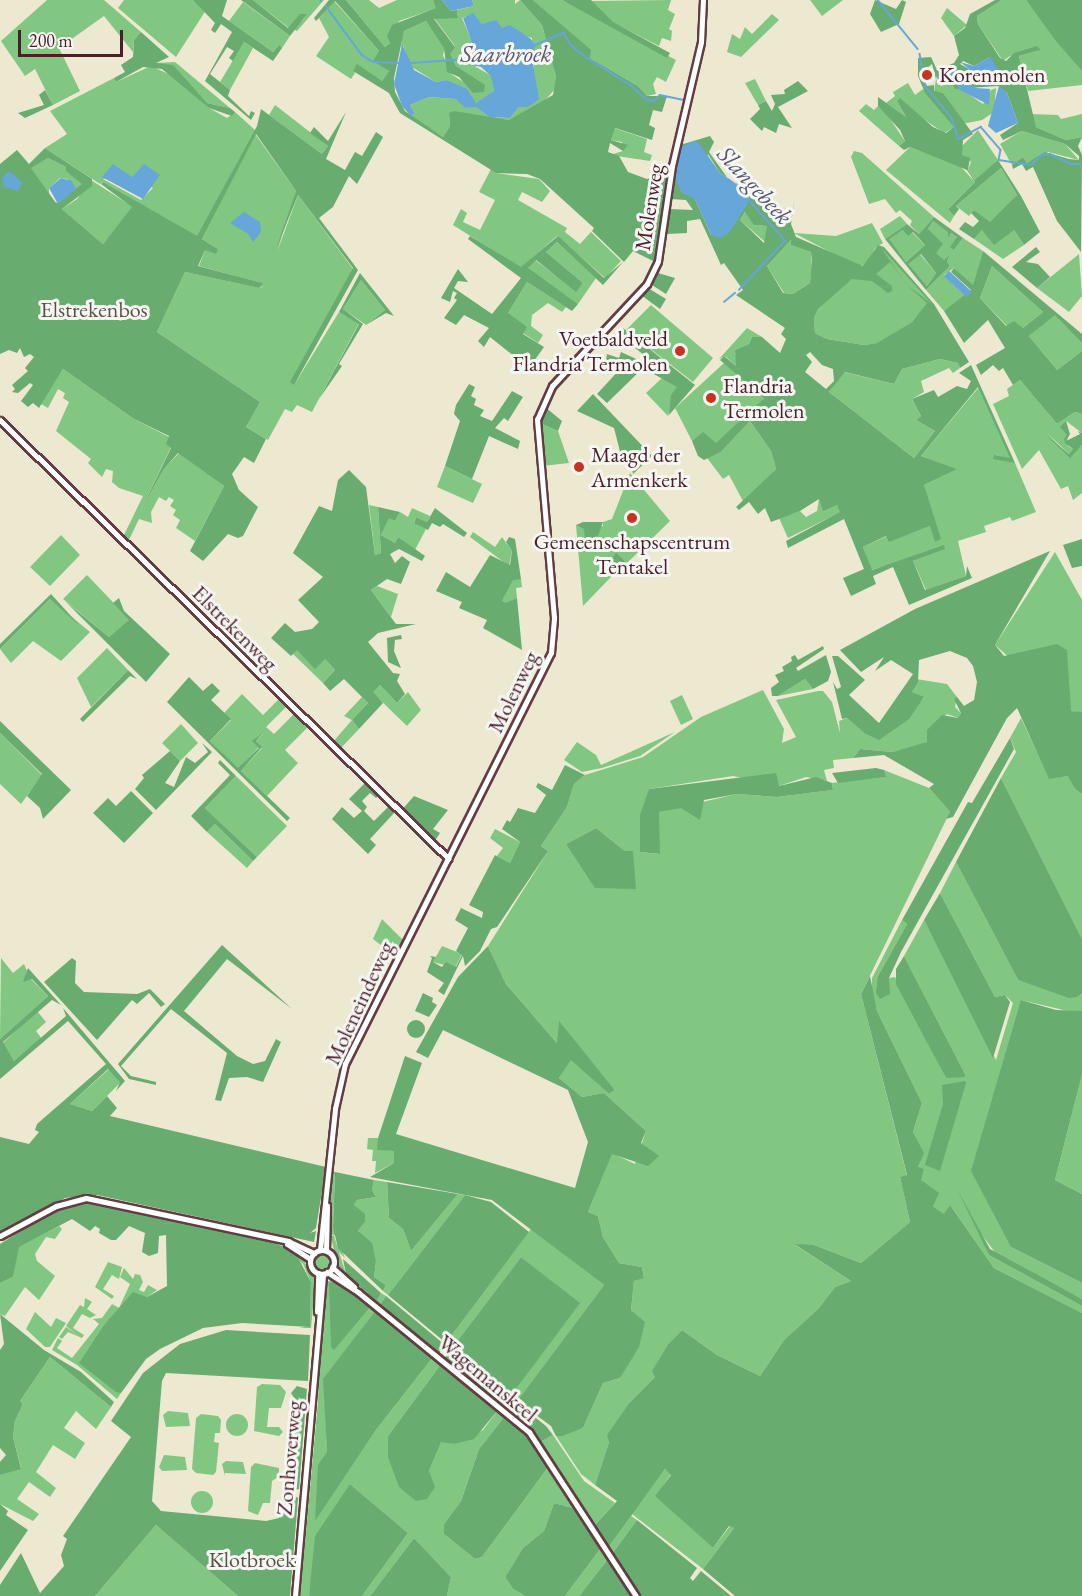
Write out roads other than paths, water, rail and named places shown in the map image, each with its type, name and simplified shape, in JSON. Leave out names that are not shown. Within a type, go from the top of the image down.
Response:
[{"type":"main road","points":[[1,1236],[56,1206],[86,1198],[275,1238],[320,1251]]},
{"type":"main road","points":[[275,1238],[310,1259],[320,1251]]},
{"type":"main road","name":"Wagemanskeel","points":[[320,1251],[332,1258],[332,1267],[359,1293],[529,1432],[636,1596]]},
{"type":"main road","name":"Wagemanskeel","points":[[310,1259],[311,1268],[359,1293]]},
{"type":"main road","points":[[323,1273],[332,1267]]},
{"type":"street","name":"Molenweg","points":[[448,858],[550,653],[554,618],[537,420],[552,386],[647,284],[658,261],[672,166],[701,42],[703,0]]},
{"type":"street","name":"Elstrekenweg","points":[[0,420],[448,858]]},
{"type":"street","name":"Moleneindeweg","points":[[320,1251],[337,1095],[345,1064],[448,858]]},
{"type":"street","name":"Zonhoverweg","points":[[295,1596],[323,1273]]},
{"type":"water","points":[[442,0],[472,0],[474,6],[451,11]]},
{"type":"water","name":"Saarbroek","points":[[473,13],[482,24],[496,20],[502,28],[510,25],[531,39],[535,45],[532,58],[539,99],[528,107],[519,107],[510,118],[489,117],[476,107],[465,108],[456,99],[429,97],[410,105],[415,114],[411,116],[402,106],[394,84],[402,44],[414,70],[436,82],[446,80],[467,89],[476,103],[494,91],[491,76],[481,67],[468,64],[474,48],[463,18]]},
{"type":"water","points":[[990,57],[998,68],[990,79],[991,86],[971,83],[967,78],[969,69],[960,62],[974,66]]},
{"type":"water","points":[[955,70],[963,75],[959,81],[938,84],[937,76]]},
{"type":"water","points":[[964,81],[976,88],[990,89],[989,105],[958,89],[958,83]]},
{"type":"water","points":[[999,86],[1007,93],[1018,123],[996,133],[988,126]]},
{"type":"water","points":[[694,141],[699,143],[720,173],[753,195],[729,233],[720,238],[711,235],[695,199],[681,192],[675,174],[680,148]]},
{"type":"water","points":[[113,164],[132,177],[144,164],[160,175],[143,199],[102,177]]},
{"type":"water","points":[[9,171],[23,183],[18,191],[4,187],[2,178]]},
{"type":"water","points":[[61,178],[72,181],[76,189],[58,204],[49,188]]},
{"type":"water","points":[[244,212],[260,222],[261,232],[253,242],[248,234],[230,223]]},
{"type":"water","points":[[949,271],[971,291],[970,294],[966,297],[944,276]]},
{"type":"waterway","points":[[878,0],[918,49]]},
{"type":"waterway","points":[[326,6],[362,55],[373,62],[398,63]]},
{"type":"waterway","points":[[533,46],[564,33],[571,45],[587,58],[631,85],[647,100],[654,101],[660,95],[683,100]]},
{"type":"waterway","points":[[920,54],[926,87],[952,118],[959,139],[981,127],[1001,150],[999,160],[1031,165],[1042,155],[1050,154],[1071,164],[1082,164]]},
{"type":"waterway","name":"Slangebeek","points":[[411,63],[470,59]]},
{"type":"waterway","name":"Slangebeek","points":[[739,290],[785,241],[751,203]]},
{"type":"waterway","name":"Slangebeek","points":[[724,302],[735,293]]},
{"type":"place","name":"Korenmolen","points":[[927,75]]},
{"type":"place","name":"Voetbaldveld Flandria Termolen","points":[[680,351]]},
{"type":"place","name":"Flandria Termolen","points":[[711,398]]},
{"type":"place","name":"Maagd der Armenkerk","points":[[579,467]]},
{"type":"place","name":"Gemeenschapscentrum Tentakel","points":[[632,518]]},
{"type":"park label","name":"Elstrekenbos","points":[[94,310]]},
{"type":"park label","name":"Klotbroek","points":[[252,1560]]}]
